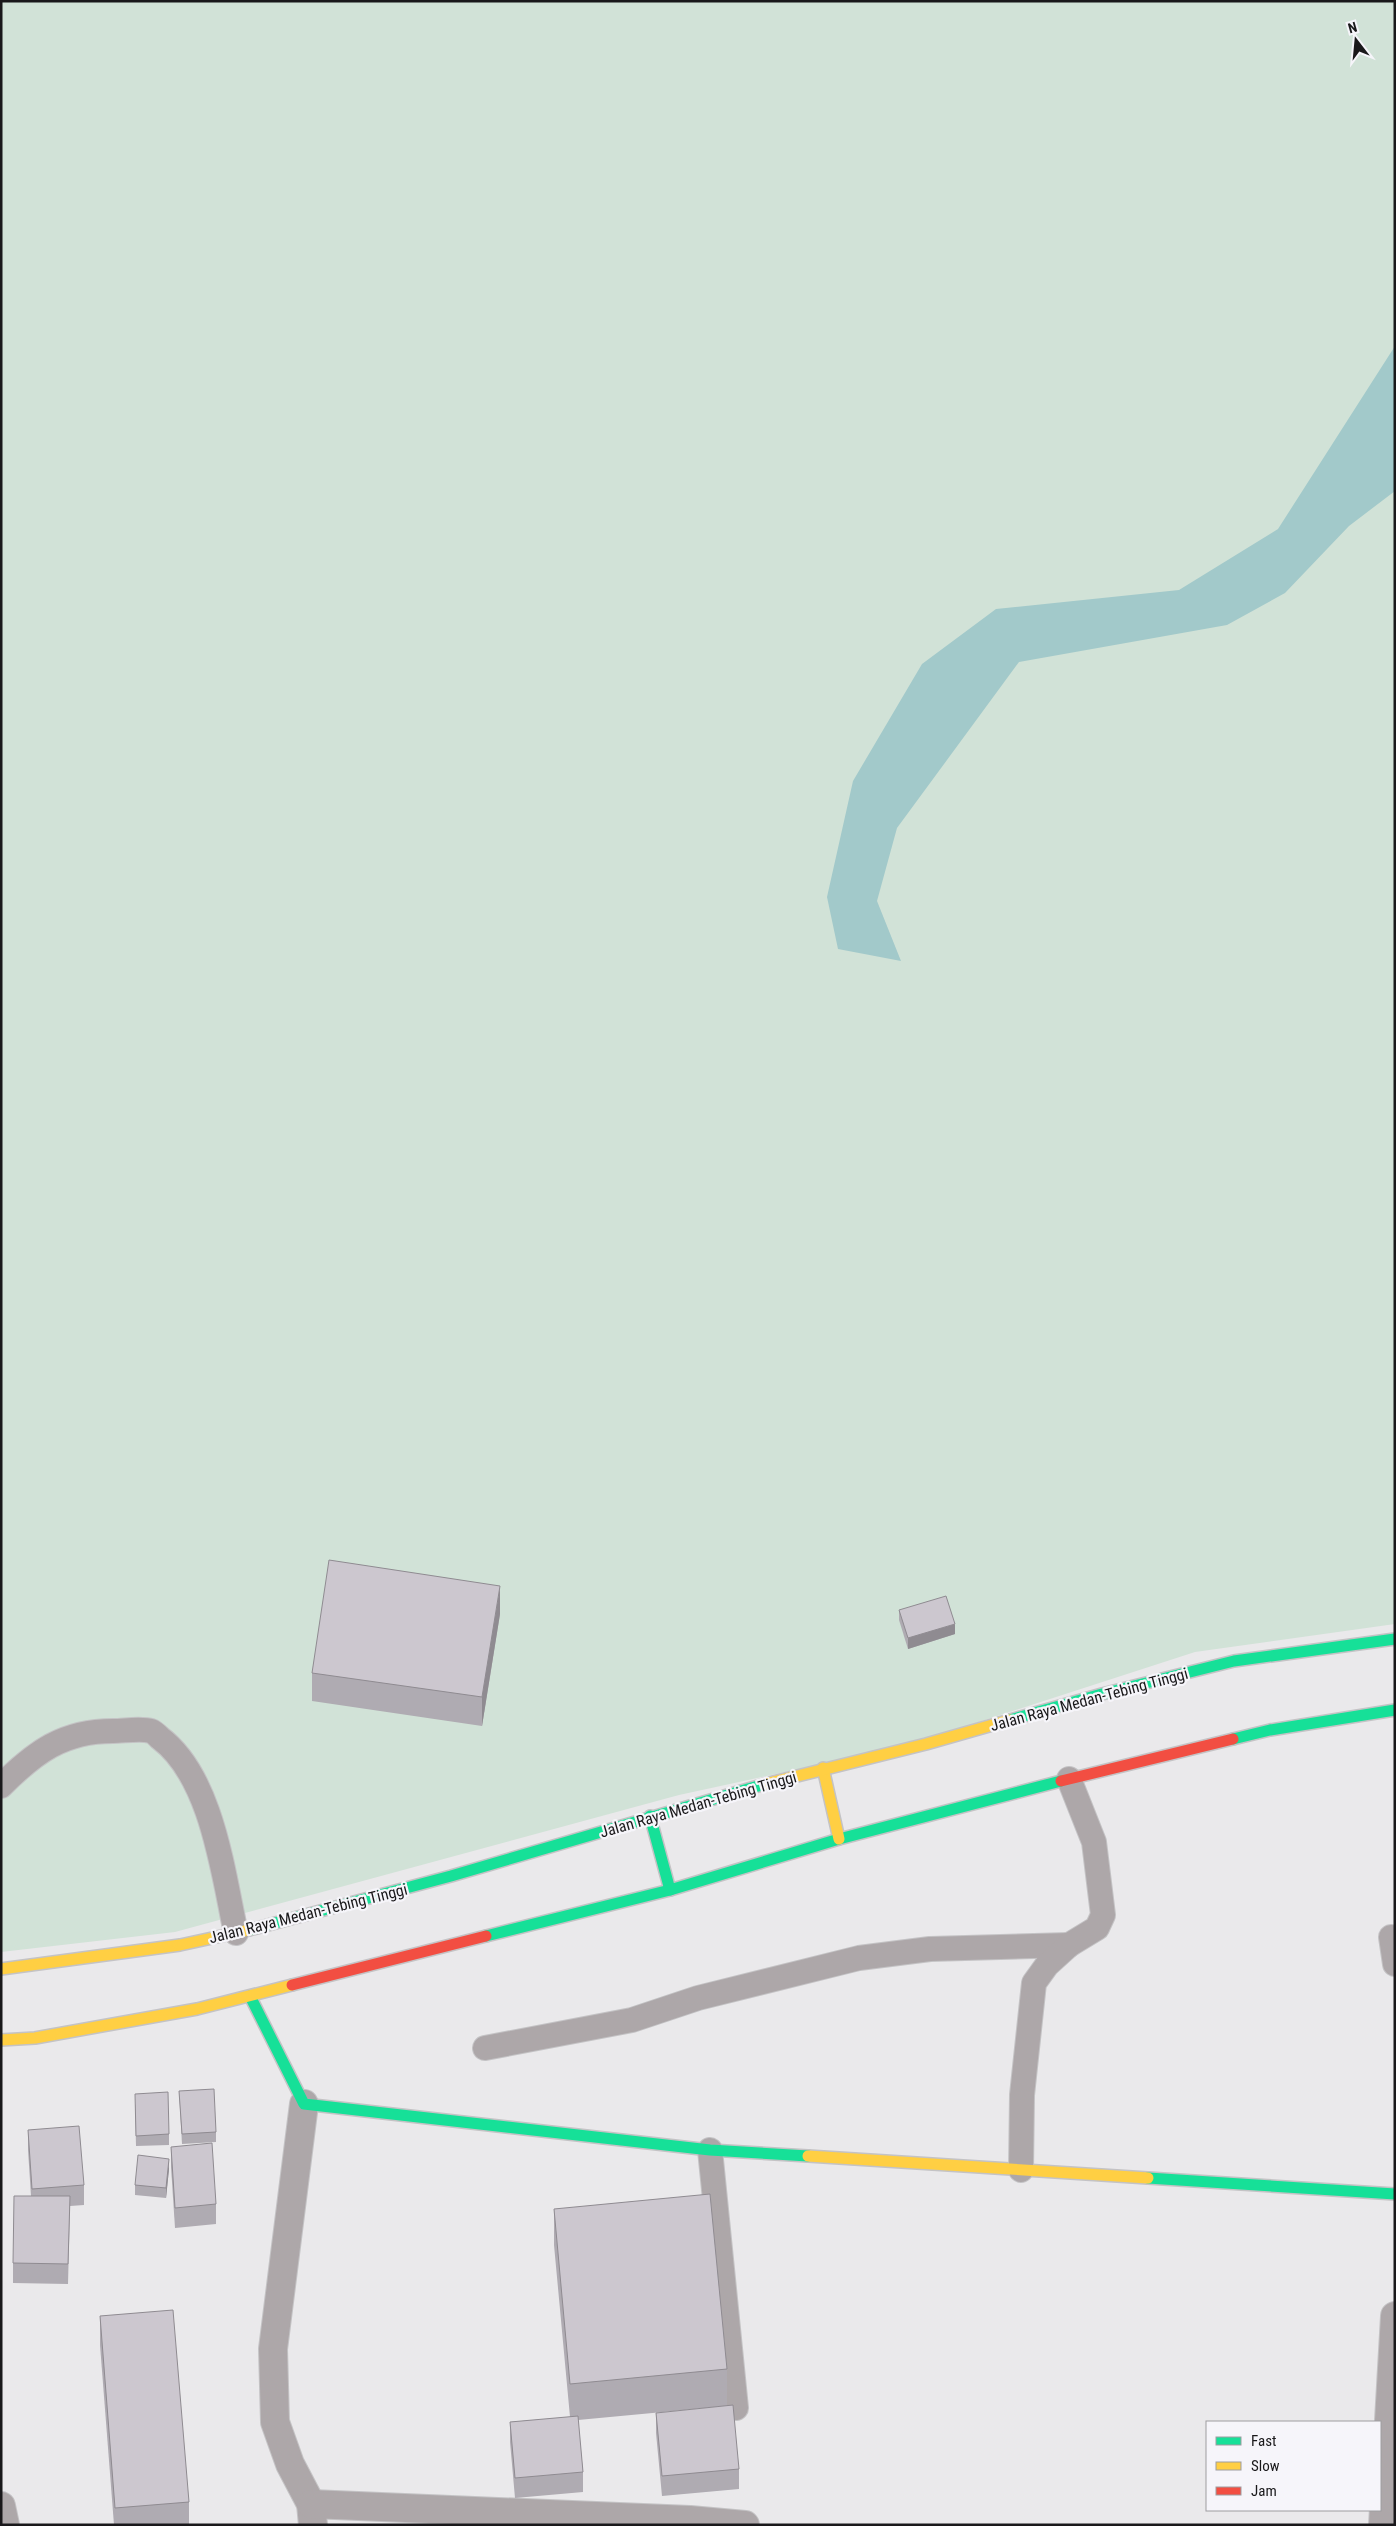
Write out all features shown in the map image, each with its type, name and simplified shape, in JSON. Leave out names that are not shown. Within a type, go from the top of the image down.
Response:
[{"type":"main road","name":"Jalan Raya Medan-Tebing Tinggi","points":[[1,1969],[180,1945],[236,1933],[451,1876],[650,1816],[823,1768],[926,1744],[1102,1694],[1234,1661],[1395,1639]]},
{"type":"main road","points":[[1,2040],[35,2038],[197,2010],[670,1890],[840,1839],[1069,1779],[1270,1730],[1395,1710]]},
{"type":"main road","points":[[823,1768],[840,1839]]},
{"type":"main road","points":[[650,1816],[670,1890]]},
{"type":"main road","points":[[250,1996],[304,2104],[710,2150],[1395,2194]]},
{"type":"street","points":[[304,2104],[273,2349],[275,2422],[290,2464],[312,2514],[690,2520],[745,2525]]},
{"type":"street","points":[[1383,2525],[1395,2316]]},
{"type":"street","points":[[1,2506],[5,2525]]},
{"type":"lane","points":[[1,1786],[22,1766],[59,1740],[98,1731],[151,1731],[173,1748],[191,1775],[207,1812],[236,1933]]},
{"type":"lane","points":[[1021,2170],[1022,2095],[1034,1983],[1047,1965],[1068,1945],[1097,1928],[1103,1915],[1094,1842],[1069,1779]]},
{"type":"lane","points":[[1391,1937],[1395,1964]]},
{"type":"lane","points":[[485,2048],[632,2020],[698,1998],[858,1958],[930,1949],[1068,1945]]},
{"type":"lane","points":[[710,2150],[736,2408]]},
{"type":"green space","points":[[1,1],[1395,1],[1395,1624],[1195,1652],[905,1746],[679,1795],[175,1932],[1,1952]]},
{"type":"water","points":[[1395,346],[1395,491],[1349,526],[1285,593],[1227,625],[1019,662],[897,828],[877,901],[901,961],[838,949],[827,897],[853,781],[922,664],[996,609],[1179,590],[1278,529]]},
{"type":"building","points":[[329,1560],[500,1586],[482,1697],[312,1673]]},
{"type":"building","points":[[946,1596],[955,1624],[908,1638],[899,1610]]},
{"type":"building","points":[[214,2089],[216,2132],[182,2134],[179,2091]]},
{"type":"building","points":[[168,2092],[169,2134],[136,2136],[135,2094]]},
{"type":"building","points":[[79,2126],[84,2185],[32,2189],[28,2130]]},
{"type":"building","points":[[212,2143],[216,2204],[175,2208],[171,2147]]},
{"type":"building","points":[[138,2155],[169,2159],[166,2188],[135,2185]]},
{"type":"building","points":[[710,2194],[727,2369],[570,2384],[554,2209]]},
{"type":"building","points":[[14,2196],[70,2196],[68,2264],[13,2263]]},
{"type":"building","points":[[173,2310],[189,2502],[115,2508],[100,2316]]},
{"type":"building","points":[[733,2405],[739,2469],[662,2476],[656,2413]]},
{"type":"building","points":[[578,2416],[583,2472],[515,2478],[510,2422]]},
{"type":"traffic: fast","points":[[1010,1720],[1102,1694],[1234,1661],[1395,1639]]},
{"type":"traffic: fast","points":[[1233,1739],[1270,1730],[1395,1710]]},
{"type":"traffic: fast","points":[[486,1936],[670,1890],[839,1839],[1061,1781]]},
{"type":"traffic: fast","points":[[249,1930],[451,1876],[765,1784]]},
{"type":"traffic: fast","points":[[650,1816],[670,1890]]},
{"type":"traffic: fast","points":[[250,1996],[304,2104],[710,2150],[808,2156]]},
{"type":"traffic: fast","points":[[1148,2178],[1395,2194]]},
{"type":"traffic: slow","points":[[765,1784],[926,1744],[1010,1720]]},
{"type":"traffic: slow","points":[[823,1768],[839,1839]]},
{"type":"traffic: slow","points":[[1,1969],[180,1945],[249,1930]]},
{"type":"traffic: slow","points":[[1,2040],[35,2038],[197,2009],[292,1985]]},
{"type":"traffic: slow","points":[[808,2156],[1148,2178]]},
{"type":"traffic: jam","points":[[1061,1781],[1233,1739]]},
{"type":"traffic: jam","points":[[292,1985],[486,1936]]}]
